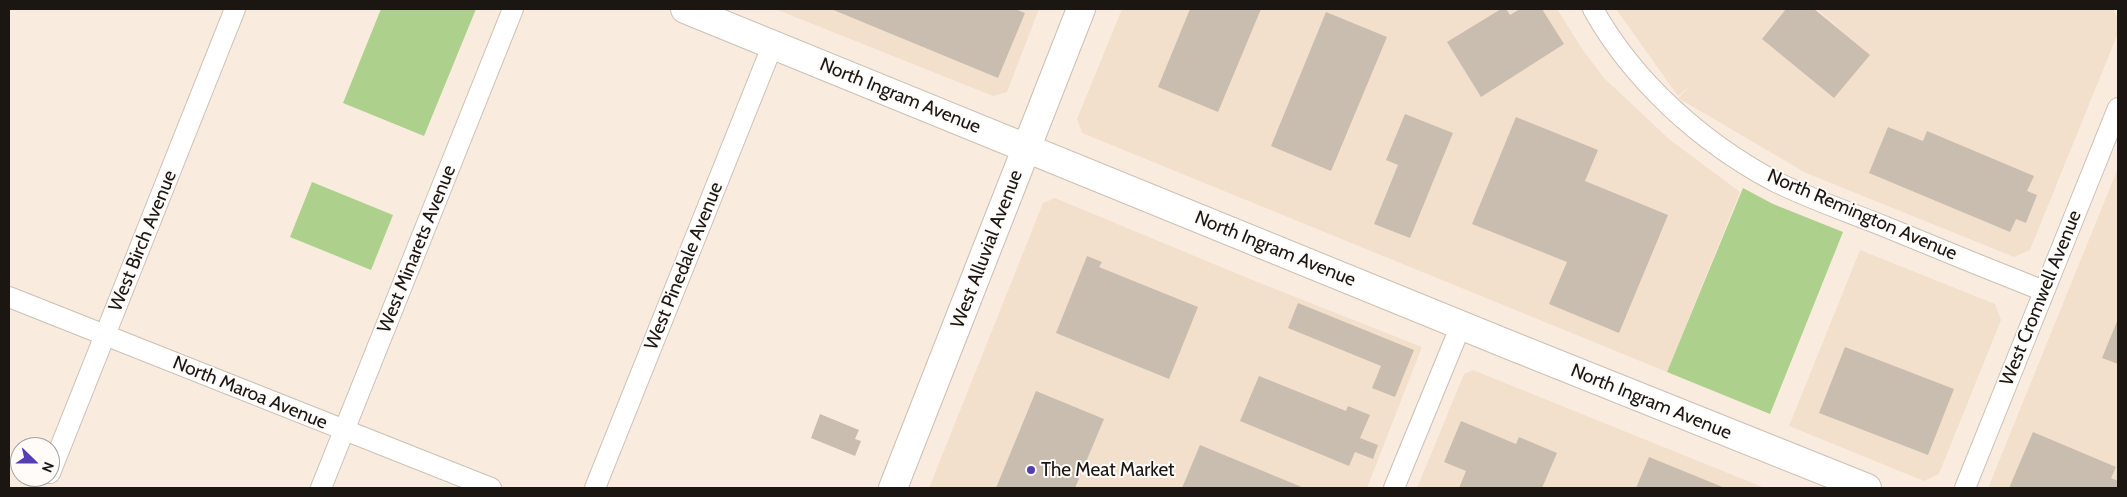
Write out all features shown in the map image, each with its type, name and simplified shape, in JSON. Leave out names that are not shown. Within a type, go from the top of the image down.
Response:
[{"type":"street","name":"West Birch Avenue","points":[[60,448],[235,9]]},
{"type":"street","name":"West Minarets Avenue","points":[[321,488],[513,9]]},
{"type":"street","name":"North Ingram Avenue","points":[[685,9],[1866,488]]},
{"type":"street","name":"West Alluvial Avenue","points":[[892,488],[1081,9]]},
{"type":"street","name":"North Remington Avenue","points":[[1592,9],[1620,51],[1665,100],[1713,142],[1745,164],[1800,193],[2044,291]]},
{"type":"street","name":"West Pinedale Avenue","points":[[595,488],[773,44]]},
{"type":"street","name":"West Cromwell Avenue","points":[[1965,488],[2118,108]]},
{"type":"street","name":"North Maroa Avenue","points":[[9,297],[491,488]]},
{"type":"street","points":[[1394,488],[1461,325]]},
{"type":"shaded area","points":[[775,9],[1039,9],[1007,92],[993,96]]},
{"type":"shaded area","points":[[1122,9],[1557,9],[1583,50],[1604,78],[1669,139],[1740,192],[1667,372],[1082,133],[1077,119]]},
{"type":"shaded area","points":[[1616,9],[1815,9],[1846,34],[1817,9],[2110,9],[2114,10],[2118,21],[2118,33],[2030,250],[2014,257],[1806,173],[1678,98],[1691,85],[1678,96]]},
{"type":"shaded area","points":[[2118,168],[2118,488],[1988,488]]},
{"type":"shaded area","points":[[1055,198],[1250,279],[1422,347],[1367,488],[929,488],[1043,203]]},
{"type":"shaded area","points":[[1860,250],[1995,304],[2001,320],[1939,474],[1924,481],[1789,426]]},
{"type":"shaded area","points":[[1473,370],[1765,488],[1417,488],[1464,374]]},
{"type":"green space","points":[[381,9],[476,9],[424,136],[343,103]]},
{"type":"green space","points":[[312,182],[393,215],[371,270],[290,237]]},
{"type":"green space","points":[[1743,188],[1773,204],[1843,232],[1770,414],[1667,372]]},
{"type":"building","points":[[831,9],[1015,9],[1025,13],[998,78]]},
{"type":"building","points":[[1190,9],[1261,9],[1218,112],[1158,87]]},
{"type":"building","points":[[1501,9],[1506,9],[1510,15],[1520,9],[1542,9],[1564,44],[1481,97],[1447,42]]},
{"type":"building","points":[[1786,9],[1814,9],[1870,55],[1834,98],[1762,39]]},
{"type":"building","points":[[1326,12],[1387,37],[1331,171],[1271,146]]},
{"type":"building","points":[[1405,114],[1453,133],[1410,238],[1374,224],[1398,165],[1386,160]]},
{"type":"building","points":[[1516,117],[1598,150],[1585,181],[1668,215],[1619,333],[1549,304],[1567,262],[1472,224]]},
{"type":"building","points":[[1888,127],[1923,141],[1927,131],[2034,176],[2027,191],[2037,195],[2026,223],[2016,219],[2010,232],[1869,173]]},
{"type":"building","points":[[1087,256],[1102,262],[1099,267],[1198,307],[1169,379],[1056,333]]},
{"type":"building","points":[[1298,303],[1414,350],[1395,397],[1372,388],[1381,366],[1288,328]]},
{"type":"building","points":[[2118,319],[2118,364],[2102,358]]},
{"type":"building","points":[[1845,347],[1954,389],[1928,455],[1819,413]]},
{"type":"building","points":[[1259,376],[1346,411],[1348,406],[1370,415],[1360,438],[1378,445],[1373,459],[1355,452],[1349,466],[1240,421]]},
{"type":"building","points":[[1036,391],[1104,419],[1075,488],[996,488]]},
{"type":"building","points":[[820,414],[859,430],[855,439],[861,441],[855,456],[811,438]]},
{"type":"building","points":[[1461,421],[1516,444],[1519,437],[1557,453],[1542,488],[1459,488],[1466,471],[1444,462]]},
{"type":"building","points":[[2033,432],[2116,467],[2111,478],[2118,481],[2118,488],[2009,488]]},
{"type":"building","points":[[1200,445],[1304,488],[1182,488]]},
{"type":"building","points":[[1649,457],[1725,488],[1636,488]]},
{"type":"place","name":"The Meat Market","points":[[1031,470]]}]
